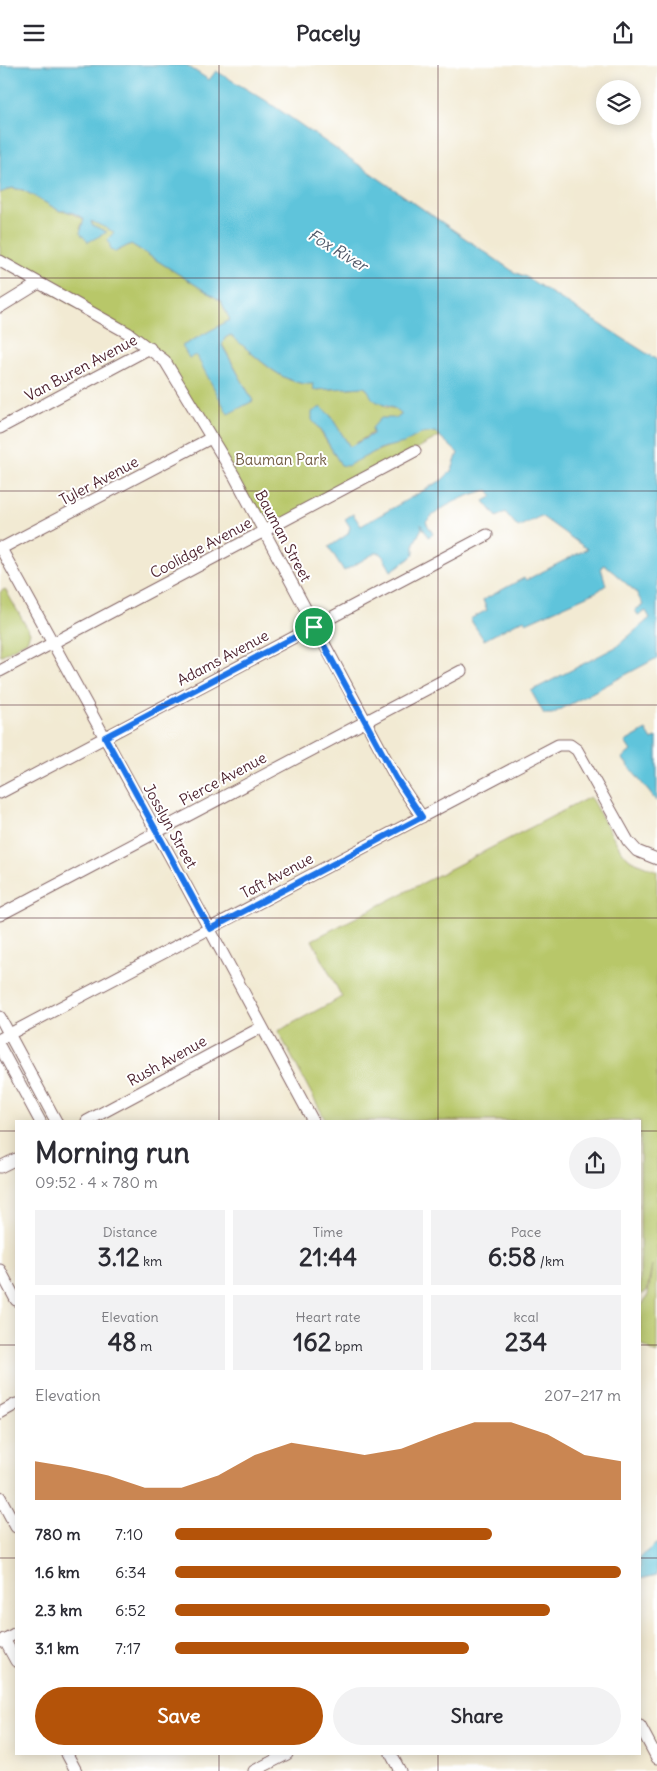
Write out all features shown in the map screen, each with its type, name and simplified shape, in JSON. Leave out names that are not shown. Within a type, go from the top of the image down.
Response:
[{"type":"street","name":"Bauman Street","points":[[0,261],[150,348],[165,361],[264,532],[396,778],[422,817]]},
{"type":"street","points":[[0,307],[39,283]]},
{"type":"street","name":"Van Buren Avenue","points":[[0,428],[150,348]]},
{"type":"street","name":"Tyler Avenue","points":[[0,548],[211,438]]},
{"type":"street","name":"Coolidge Avenue","points":[[0,671],[415,451]]},
{"type":"street","name":"Adams Avenue","points":[[0,793],[487,535]]},
{"type":"street","name":"Josslyn Street","points":[[0,548],[157,831],[312,1120]]},
{"type":"street","name":"Pierce Avenue","points":[[0,915],[461,671]]},
{"type":"street","name":"Taft Avenue","points":[[5,1037],[558,745],[570,745],[579,753],[628,841],[637,851],[657,859]]},
{"type":"street","points":[[0,1017],[5,1037],[55,1120]]},
{"type":"street","name":"Rush Avenue","points":[[89,1120],[262,1027]]},
{"type":"street","points":[[0,1047],[39,1120]]},
{"type":"street","points":[[0,1167],[15,1160]]},
{"type":"street","points":[[0,1270],[15,1298]]},
{"type":"street","points":[[0,1413],[15,1406]]},
{"type":"street","points":[[0,1497],[15,1525]]},
{"type":"street","points":[[15,1634],[2,1641],[15,1660]]},
{"type":"street","points":[[641,1729],[657,1758]]},
{"type":"street","points":[[68,1755],[76,1771]]},
{"type":"street","points":[[254,1771],[285,1755]]},
{"type":"street","points":[[392,1755],[400,1771]]},
{"type":"green space","name":"Bauman Park","points":[[12,188],[23,190],[60,211],[66,211],[84,219],[80,229],[106,232],[92,225],[92,221],[115,232],[115,252],[131,244],[221,301],[230,320],[182,346],[196,354],[228,413],[253,401],[222,344],[225,338],[231,335],[258,359],[290,380],[313,383],[314,390],[364,387],[385,407],[398,409],[402,414],[350,447],[330,415],[325,412],[314,421],[341,465],[420,434],[435,432],[440,436],[264,532],[165,361],[0,261],[0,193]]},
{"type":"green space","points":[[5,589],[30,633],[27,641],[0,656],[0,592]]},
{"type":"green space","points":[[590,797],[622,852],[631,860],[657,871],[657,1354],[641,1345],[641,1306],[648,1295],[652,1265],[647,1291],[641,1294],[641,1120],[325,1120],[278,1031],[342,997],[312,940]]},
{"type":"water","name":"Fox River","points":[[0,65],[186,65],[209,80],[216,71],[265,100],[514,272],[526,277],[657,360],[657,658],[552,714],[544,714],[531,691],[616,647],[650,618],[646,611],[638,615],[635,610],[643,605],[636,592],[603,565],[601,568],[606,585],[598,591],[526,623],[524,619],[484,640],[470,619],[487,610],[483,600],[524,578],[526,580],[587,549],[541,516],[518,527],[505,512],[497,517],[484,501],[493,496],[488,490],[455,501],[432,516],[426,522],[433,534],[428,537],[421,524],[422,528],[414,543],[414,554],[391,571],[381,553],[375,553],[344,571],[329,547],[348,534],[350,527],[345,519],[353,514],[361,526],[442,480],[452,470],[458,453],[435,432],[420,434],[404,443],[382,448],[347,466],[341,465],[319,428],[312,420],[312,412],[321,407],[330,415],[350,447],[373,434],[372,428],[381,418],[397,418],[402,414],[377,402],[364,387],[314,390],[313,384],[290,380],[268,367],[230,335],[225,338],[222,345],[253,401],[228,414],[196,355],[189,358],[182,346],[230,320],[221,301],[131,244],[115,252],[111,250],[108,239],[114,232],[91,221],[92,225],[107,232],[88,242],[80,233],[84,219],[79,215],[60,211],[23,190],[12,188],[0,193]]},
{"type":"water","points":[[646,730],[652,740],[657,737],[657,802],[622,758],[631,751],[625,742]]},
{"type":"water","points":[[657,1543],[657,1575],[641,1579],[641,1556]]},
{"type":"route","points":[[314,627],[396,778],[416,805],[422,817],[210,929],[105,737],[314,627]]}]
